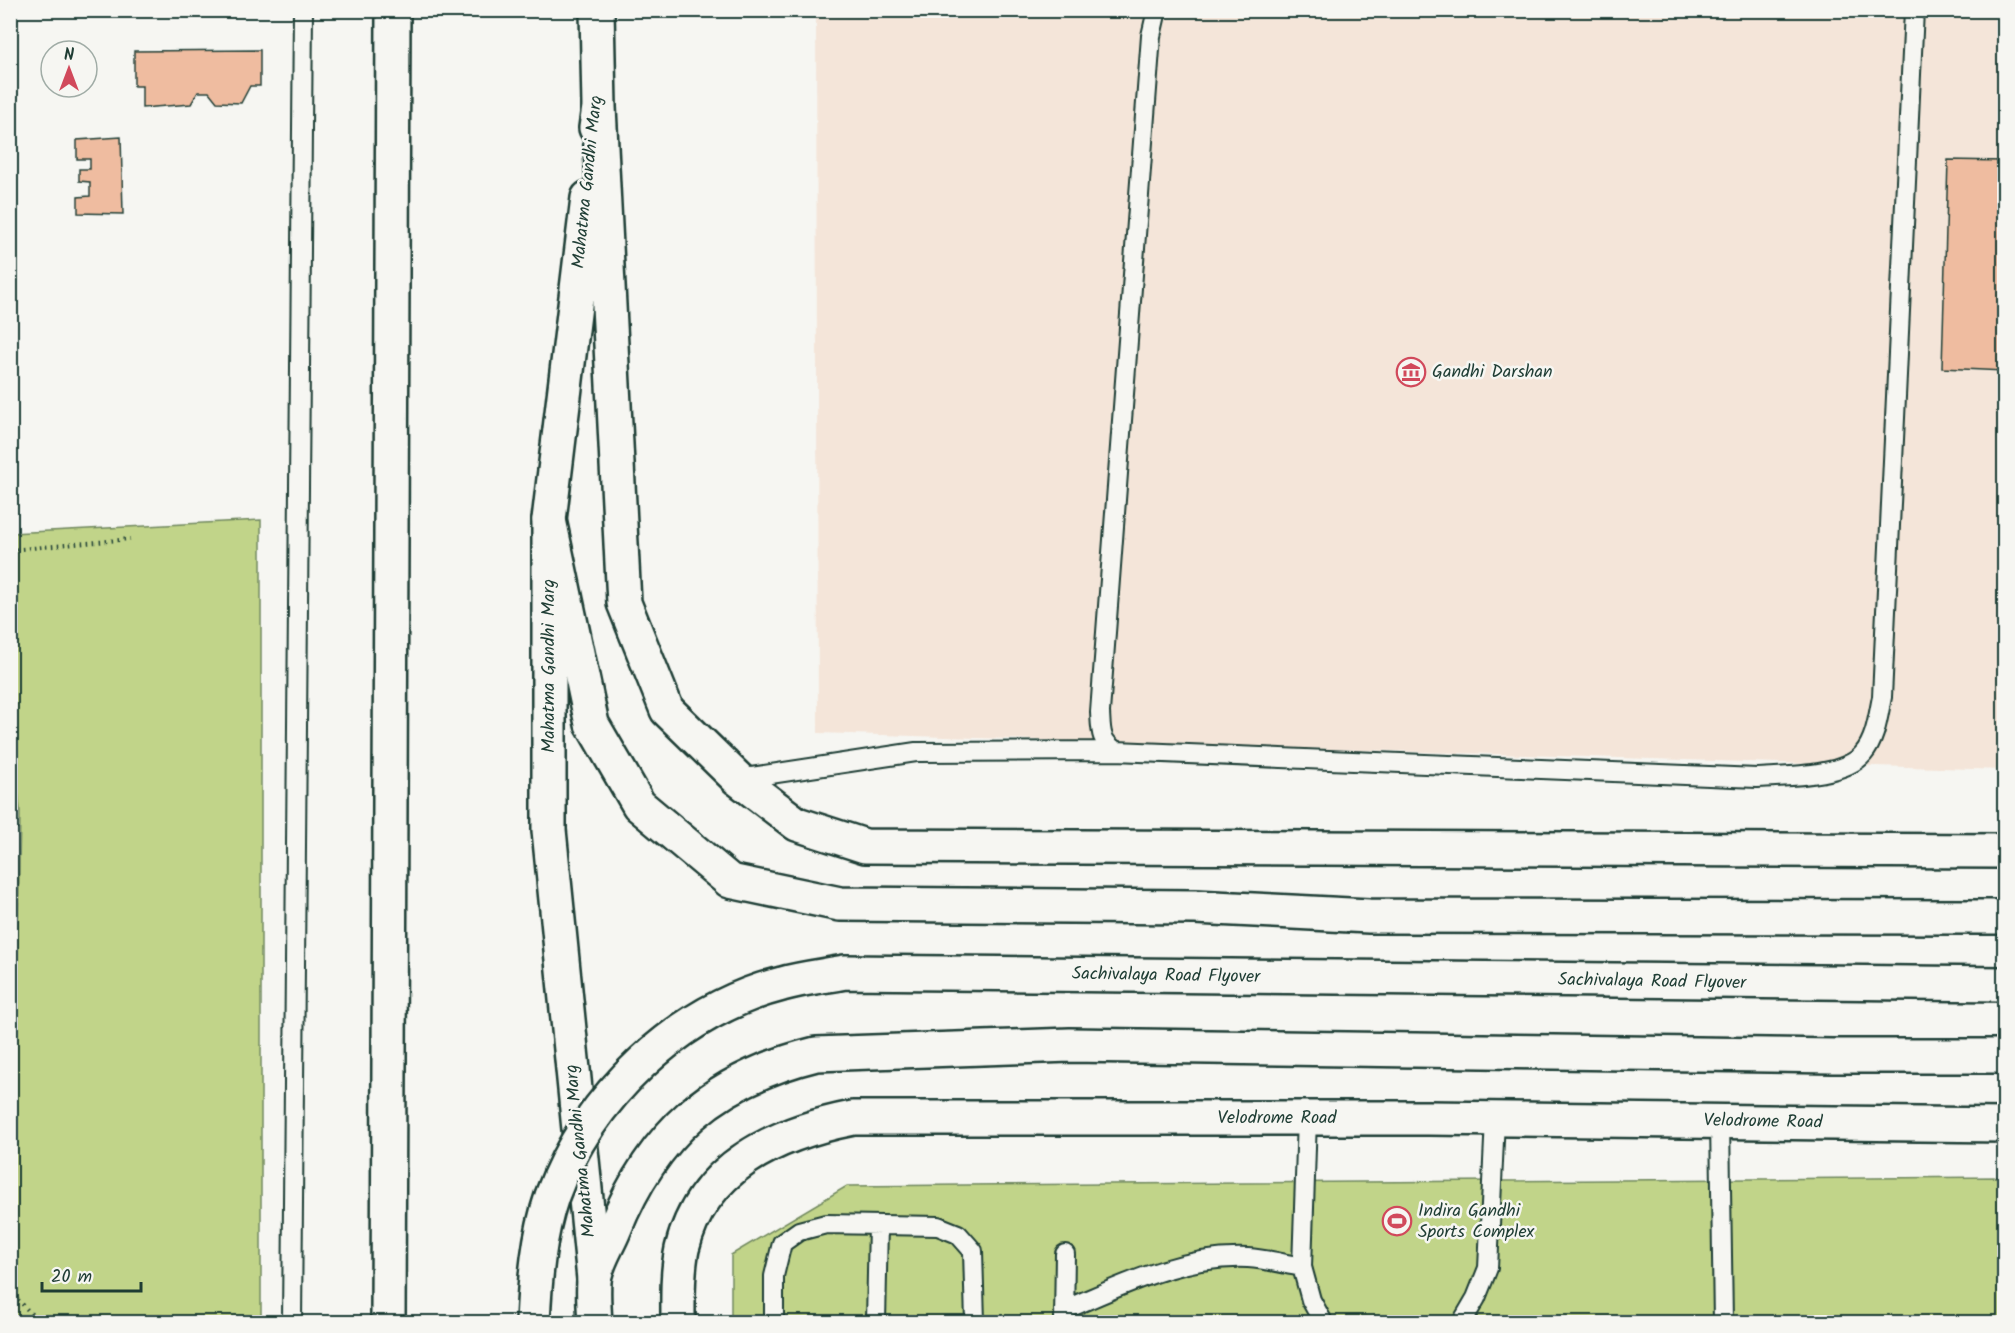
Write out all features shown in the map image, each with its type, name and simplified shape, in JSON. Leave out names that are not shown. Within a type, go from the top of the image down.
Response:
[{"type":"main road","points":[[388,1323],[393,10]]},
{"type":"main road","name":"Mahatma Gandhi Marg","points":[[595,1323],[594,1279],[549,830],[549,520],[599,107],[597,12]]},
{"type":"main road","points":[[599,107],[624,603],[667,711],[738,779],[797,824],[865,846],[2004,852]]},
{"type":"main road","points":[[549,520],[592,724],[639,805],[730,881],[840,904],[1195,907],[1369,916],[2004,917]]},
{"type":"main road","name":"Sachivalaya Road Flyover","points":[[533,1323],[536,1259],[552,1196],[580,1138],[618,1086],[666,1042],[721,1007],[781,984],[845,972],[2004,984]]},
{"type":"main road","points":[[594,1279],[621,1212],[659,1147],[684,1121],[721,1093],[777,1064],[816,1054],[1070,1045],[1833,1056],[2004,1056]]},
{"type":"main road","name":"Velodrome Road","points":[[678,1323],[682,1249],[694,1219],[714,1186],[741,1161],[772,1141],[810,1126],[853,1118],[1495,1119],[2004,1125]]},
{"type":"lane","points":[[292,1323],[303,10]]},
{"type":"lane","points":[[1116,752],[1105,744],[1101,737],[1100,712],[1151,36],[1157,10]]},
{"type":"lane","points":[[738,779],[916,752],[1116,752],[1757,778],[1827,773],[1863,755],[1874,734],[1882,697],[1914,10]]},
{"type":"lane","points":[[1307,1118],[1302,1267],[1311,1300],[1323,1323]]},
{"type":"lane","points":[[1462,1323],[1476,1298],[1488,1268],[1495,1119]]},
{"type":"lane","points":[[1720,1121],[1722,1323]]},
{"type":"lane","points":[[774,1323],[774,1276],[782,1243],[799,1231],[826,1224],[938,1226],[958,1234],[973,1251],[975,1323]]},
{"type":"lane","points":[[876,1323],[878,1225]]},
{"type":"lane","points":[[1065,1254],[1064,1316],[1160,1270],[1206,1259],[1249,1258],[1302,1267]]},
{"type":"path","points":[[10,550],[130,539]]},
{"type":"path","points":[[10,762],[16,830],[10,831]]},
{"type":"path","points":[[10,1291],[39,1323]]},
{"type":"shaded area","name":"Gandhi Darshan","points":[[816,11],[2004,11],[2004,770],[818,733]]},
{"type":"green space","points":[[261,520],[261,1322],[11,1322],[20,811],[10,709],[11,533]]},
{"type":"green space","name":"Indira Gandhi Sports Complex","points":[[2004,1177],[2004,1322],[731,1322],[731,1255],[847,1186]]},
{"type":"building","points":[[260,50],[260,86],[250,86],[241,103],[217,102],[209,92],[198,92],[191,104],[142,108],[142,86],[134,86],[134,51]]},
{"type":"building","points":[[121,137],[123,214],[78,213],[78,197],[90,196],[90,182],[79,181],[79,169],[90,169],[90,159],[77,159],[77,140]]},
{"type":"building","points":[[1948,160],[2004,161],[2004,371],[1942,368]]},
{"type":"place","name":"Gandhi Darshan","points":[[1411,372]]},
{"type":"place","name":"Indira Gandhi Sports Complex","points":[[1397,1221]]}]
